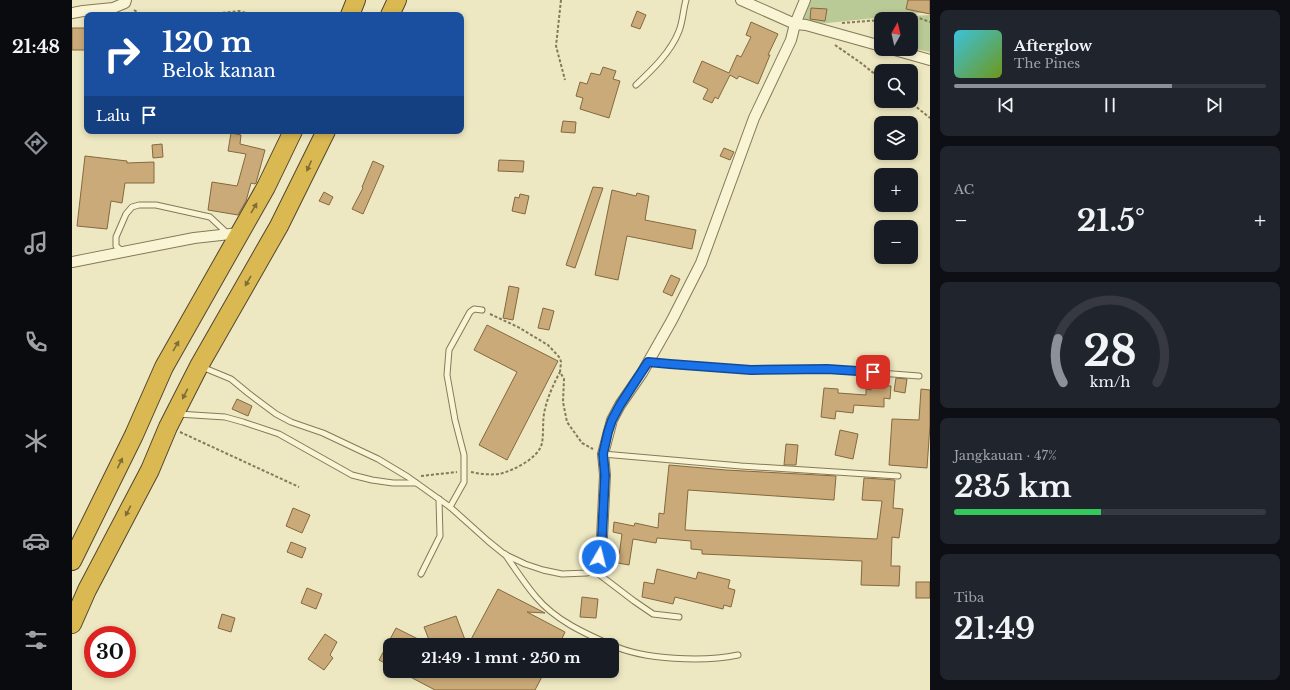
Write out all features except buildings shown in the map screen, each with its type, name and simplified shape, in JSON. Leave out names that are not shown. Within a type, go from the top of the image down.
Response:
[{"type":"highway","points":[[351,12],[356,0]]},
{"type":"highway","points":[[391,12],[397,0]]},
{"type":"highway","points":[[72,561],[134,434],[164,367],[234,234],[272,174],[292,134]]},
{"type":"highway","points":[[73,619],[150,470],[172,420],[199,366],[280,226],[325,134]]},
{"type":"highway","points":[[272,174],[298,190]]},
{"type":"street","points":[[741,0],[795,24],[806,25],[874,44]]},
{"type":"street","points":[[592,569],[599,557],[602,537],[605,475],[603,454],[612,420],[648,362],[702,264],[754,118],[790,40],[805,0]]},
{"type":"street","points":[[72,13],[113,8],[126,1]]},
{"type":"street","points":[[916,56],[930,60]]},
{"type":"street","points":[[72,262],[194,238],[234,234]]},
{"type":"lane","points":[[636,85],[647,75],[668,50],[682,22],[686,0]]},
{"type":"lane","points":[[123,252],[116,246],[116,237],[126,214],[132,207],[140,205],[156,205],[210,217],[234,234]]},
{"type":"lane","points":[[450,507],[464,482],[464,455],[455,420],[447,375],[449,350],[470,312],[474,309],[482,310]]},
{"type":"lane","points":[[648,362],[751,370],[827,369],[919,376]]},
{"type":"lane","points":[[199,366],[231,379],[276,414],[291,422],[323,433],[378,459],[408,477],[450,507],[504,554],[525,564],[550,572],[562,574],[587,573],[592,569],[653,614],[679,617]]},
{"type":"lane","points":[[172,420],[225,417],[279,434],[352,475],[393,483],[417,483]]},
{"type":"lane","points":[[603,454],[741,466],[898,476]]},
{"type":"lane","points":[[421,574],[440,536],[439,499]]},
{"type":"lane","points":[[504,554],[537,598],[554,614],[584,633],[596,638]]},
{"type":"lane","points":[[619,648],[658,657],[704,658],[738,655]]},
{"type":"path","points":[[561,0],[556,46],[565,80]]},
{"type":"path","points":[[126,1],[138,12]]},
{"type":"path","points":[[230,12],[243,12]]},
{"type":"path","points":[[918,19],[930,22]]},
{"type":"path","points":[[836,23],[874,20]]},
{"type":"path","points":[[831,42],[874,73]]},
{"type":"path","points":[[918,108],[930,118]]},
{"type":"path","points":[[408,477],[464,471],[481,474],[498,474],[516,468],[536,454],[542,443],[545,408],[560,372],[560,358],[548,345],[518,327],[482,310]]},
{"type":"path","points":[[560,372],[564,379],[563,402],[567,422],[582,442],[603,454]]},
{"type":"path","points":[[172,420],[299,487]]},
{"type":"green space","points":[[807,0],[930,0],[930,12],[918,13],[918,12],[874,12],[874,18],[809,25],[799,22]]},
{"type":"green space","points":[[930,15],[930,52],[918,49],[918,16]]},
{"type":"route","points":[[599,557],[602,537],[605,475],[603,454],[608,432],[612,420],[620,405],[648,362],[751,370],[794,371],[827,369],[873,372]]}]
